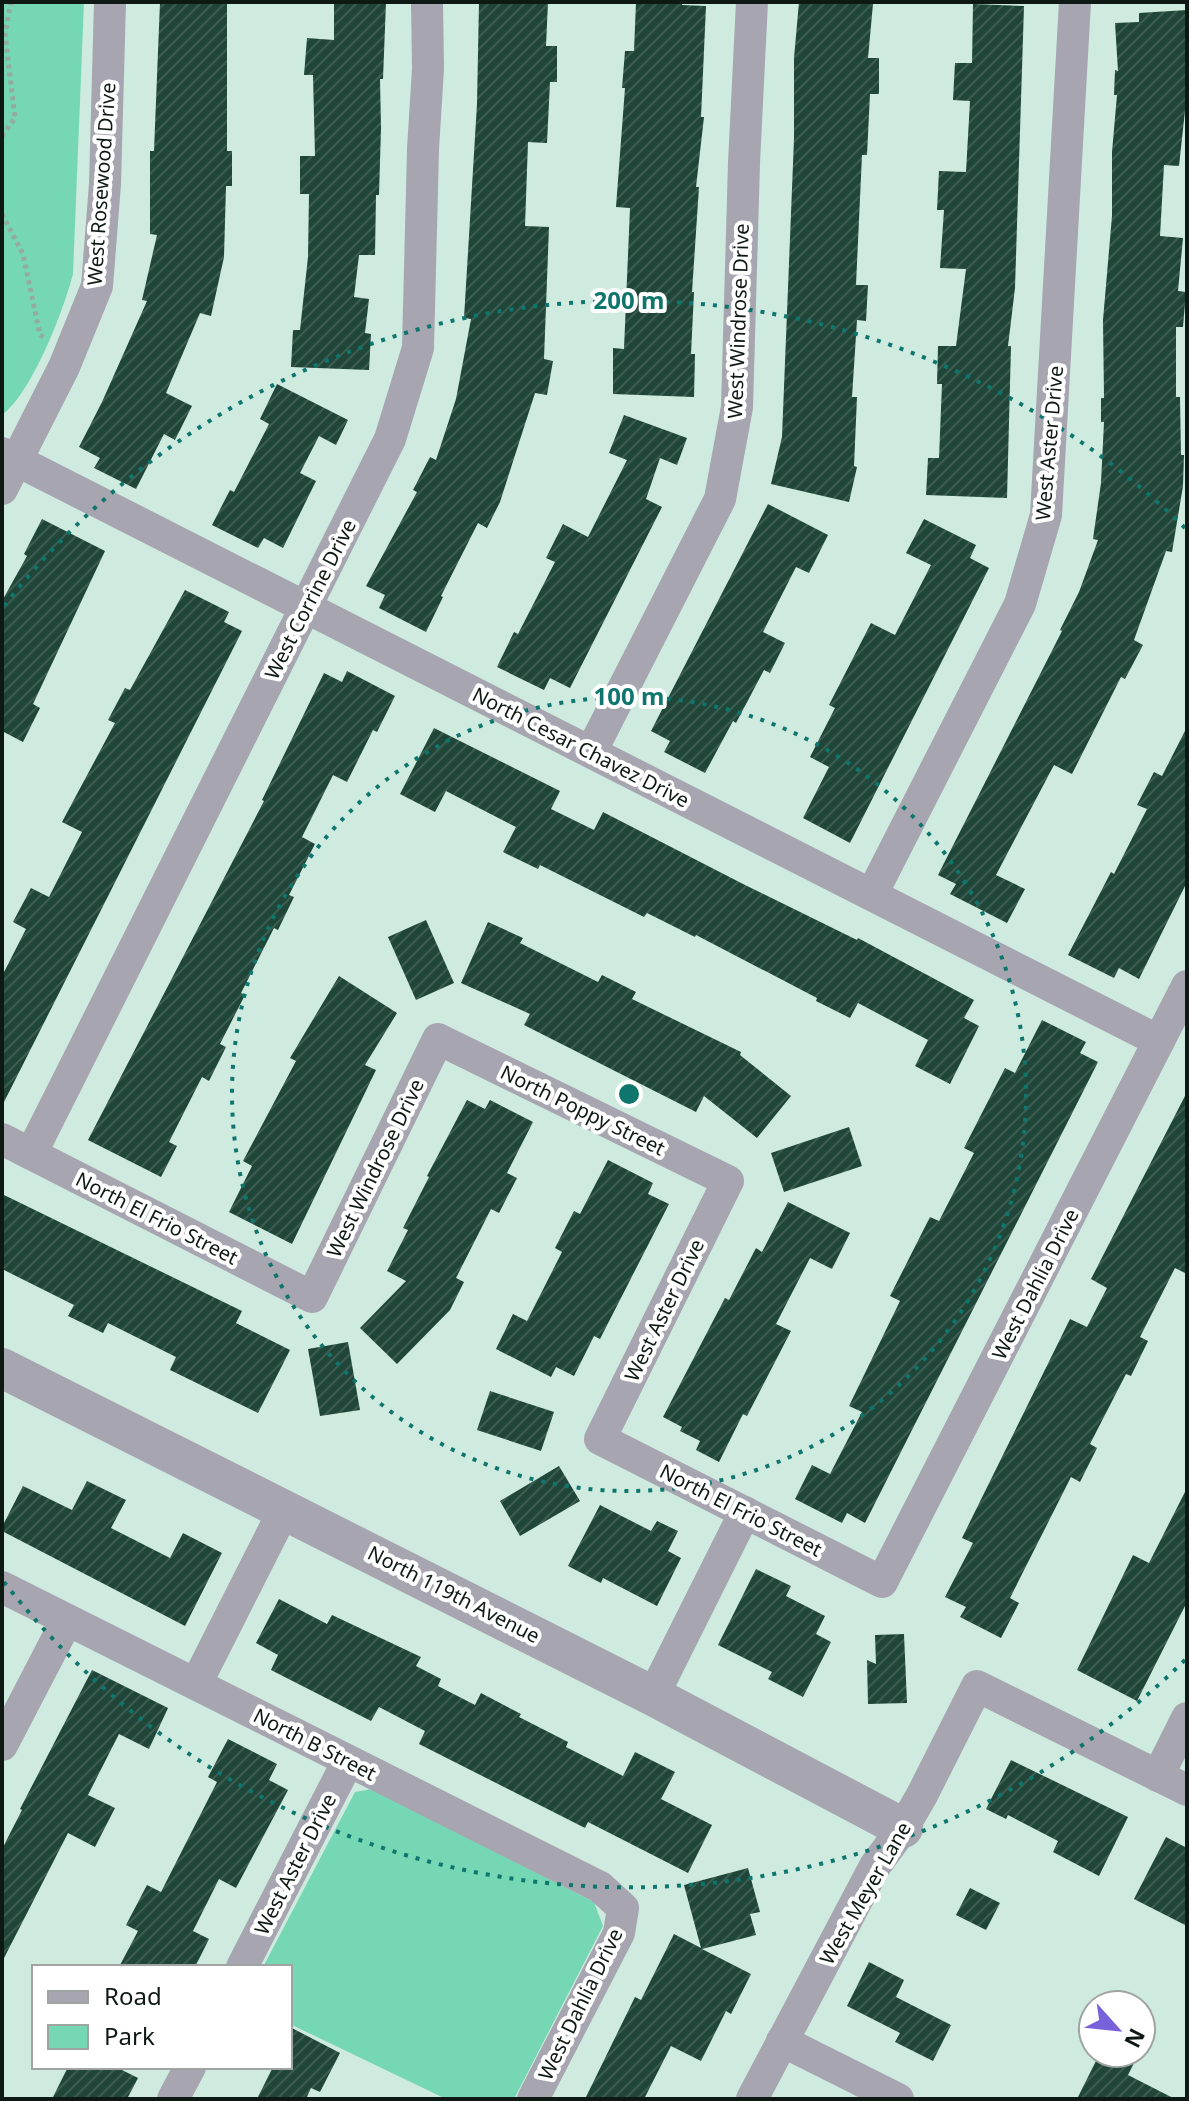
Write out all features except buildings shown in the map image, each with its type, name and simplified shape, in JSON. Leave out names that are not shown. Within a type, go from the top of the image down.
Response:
[{"type":"street","name":"West Rosewood Drive","points":[[2,489],[9,456],[64,367],[97,286],[105,184],[110,2]]},
{"type":"street","name":"West Corrine Drive","points":[[31,1154],[390,439],[418,348],[428,69],[427,2]]},
{"type":"street","name":"West Windrose Drive","points":[[591,752],[720,499],[737,407],[752,2]]},
{"type":"street","name":"West Aster Drive","points":[[872,894],[1020,604],[1046,515],[1075,2]]},
{"type":"street","name":"North Cesar Chavez Drive","points":[[9,456],[1159,1041]]},
{"type":"street","name":"West Dahlia Drive","points":[[882,1582],[1187,986]]},
{"type":"street","name":"West Windrose Drive","points":[[312,1297],[438,1039]]},
{"type":"street","name":"North Poppy Street","points":[[438,1039],[728,1181]]},
{"type":"street","name":"North El Frio Street","points":[[2,1139],[312,1297]]},
{"type":"street","name":"West Aster Drive","points":[[600,1439],[728,1181]]},
{"type":"street","name":"North 119th Avenue","points":[[2,1368],[285,1508],[903,1828]]},
{"type":"street","name":"North El Frio Street","points":[[600,1439],[882,1582]]},
{"type":"street","points":[[196,1684],[285,1508]]},
{"type":"street","points":[[653,1696],[745,1512]]},
{"type":"street","name":"North B Street","points":[[2,1587],[600,1887],[623,1908]]},
{"type":"street","points":[[2,1745],[67,1620]]},
{"type":"street","name":"West Meyer Lane","points":[[752,2099],[875,1866],[903,1828],[977,1686],[1158,1776]]},
{"type":"street","points":[[1187,1718],[1158,1776],[1187,1790]]},
{"type":"street","name":"West Aster Drive","points":[[243,1965],[348,1761]]},
{"type":"street","name":"West Dahlia Drive","points":[[533,2099],[619,1933],[623,1908]]},
{"type":"street","points":[[782,2041],[898,2099]]},
{"type":"street","points":[[173,2099],[189,2069]]},
{"type":"path","points":[[2,136],[15,118],[5,34],[11,2]]},
{"type":"path","points":[[2,214],[23,254],[40,335],[47,339]]},
{"type":"green space","points":[[2,2],[84,2],[73,274],[62,309],[35,370],[2,415]]},
{"type":"green space","points":[[372,1789],[594,1902],[603,1926],[514,2099],[446,2099],[292,2025],[292,1965],[264,1965],[355,1792]]}]
